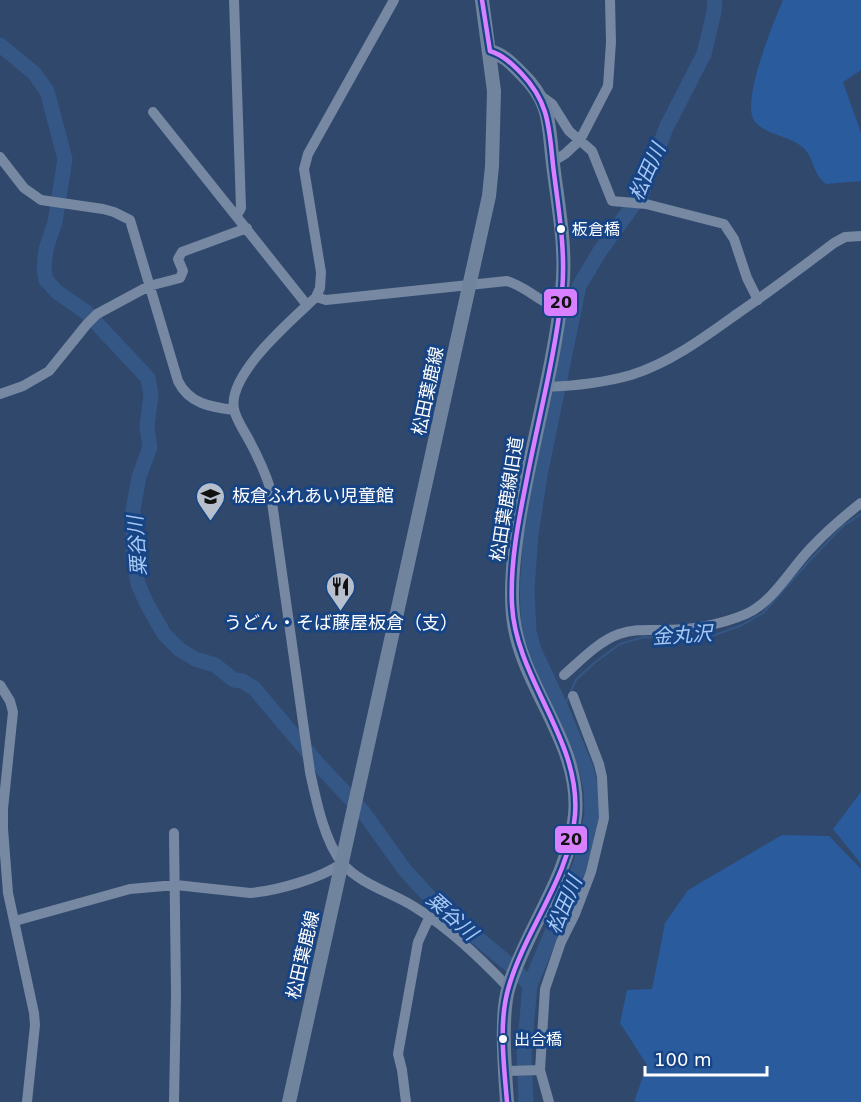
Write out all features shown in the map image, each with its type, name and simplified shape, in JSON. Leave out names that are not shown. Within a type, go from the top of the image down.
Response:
[{"type":"main road","name":"松田葉鹿線","points":[[289,1102],[489,196],[494,91],[482,0]]},
{"type":"main road","name":"松田葉鹿線旧道","points":[[490,51],[510,61],[541,96],[548,119],[563,242],[560,309],[519,519],[514,570],[513,615],[517,642],[524,662],[566,755],[572,774],[575,815],[556,880],[509,984]]},
{"type":"main road","points":[[507,1102],[505,1018],[509,984]]},
{"type":"street","points":[[234,0],[241,208],[237,215]]},
{"type":"street","points":[[394,0],[308,154],[304,169],[321,272],[320,288],[316,297],[254,358],[236,393],[234,411],[260,460],[270,488],[308,760],[319,811],[332,843],[342,863],[367,882],[413,906],[470,948],[509,984]]},
{"type":"street","points":[[552,162],[580,140],[608,86],[611,42],[610,0]]},
{"type":"street","points":[[541,96],[552,104],[565,127],[595,156],[612,201],[646,204],[724,224],[734,239],[747,278],[758,300]]},
{"type":"street","points":[[153,112],[307,305]]},
{"type":"street","points":[[0,157],[24,188],[41,200],[103,209],[130,220],[178,381],[184,393],[193,400],[234,411]]},
{"type":"street","points":[[0,394],[23,386],[50,371],[97,314],[149,286],[182,276],[178,258],[182,252],[247,228]]},
{"type":"street","points":[[545,387],[585,384],[631,375],[646,369],[698,342],[834,243],[845,237],[861,236]]},
{"type":"street","points":[[316,297],[326,300],[507,281],[520,285],[540,301],[560,309]]},
{"type":"street","points":[[564,675],[588,654],[617,634],[642,629],[660,630],[716,624],[747,614],[759,606],[811,548],[861,502]]},
{"type":"street","points":[[0,685],[10,701],[13,712],[3,809],[8,892],[35,1025],[27,1102]]},
{"type":"street","points":[[549,1102],[537,1070],[547,981],[591,872],[604,818],[599,764],[573,696]]},
{"type":"street","points":[[174,833],[176,885],[174,1102]]},
{"type":"street","points":[[15,921],[130,889],[176,885],[250,893],[260,892],[321,874],[342,863]]},
{"type":"street","points":[[406,1102],[398,1054],[418,942],[429,918]]},
{"type":"street","points":[[508,1071],[537,1070]]},
{"type":"shaded area","points":[[783,0],[861,0],[861,70],[843,82],[861,133],[861,181],[826,184],[821,180],[808,154],[801,146],[761,127],[756,123],[752,114],[751,100],[759,63]]},
{"type":"shaded area","points":[[861,792],[861,864],[833,829]]},
{"type":"shaded area","points":[[782,835],[829,836],[861,869],[861,1102],[634,1102],[647,1065],[620,1023],[627,990],[652,989],[665,923],[688,890]]},
{"type":"waterway","name":"松田川","points":[[526,1102],[524,1052],[530,985],[581,863],[592,814],[591,789],[586,768],[534,650],[529,632],[527,589],[531,534],[540,475],[579,286],[600,251],[642,193],[666,128],[704,54],[715,0]]},
{"type":"waterway","name":"粟谷川","points":[[0,45],[34,73],[47,91],[65,159],[55,222],[46,249],[44,269],[46,280],[57,292],[86,312],[148,378],[151,395],[147,427],[150,447],[139,477],[133,510],[133,556],[138,584],[147,604],[164,634],[179,649],[195,659],[215,665],[234,680],[242,681],[254,688],[318,764],[364,813],[404,869],[434,902],[510,965],[530,985]]},
{"type":"waterway","name":"金丸沢","points":[[562,710],[576,680],[620,644],[644,637],[684,639],[715,635],[742,625],[763,613],[843,526],[861,514]]},
{"type":"transit line","name":"20","points":[[482,0],[490,51]]},
{"type":"transit line","name":"20","points":[[490,51],[503,57],[521,73],[537,94],[542,105],[548,127],[561,228],[563,276],[559,316],[518,528],[513,559],[512,605],[516,632],[524,659],[559,735],[568,761],[574,787],[575,815],[565,860],[509,986],[504,1014],[503,1044],[507,1102]]},
{"type":"place","name":"板倉橋","points":[[561,229]]},
{"type":"place","name":"板倉ふれあい児童館","points":[[211,522]]},
{"type":"place","name":"うどん・そば藤屋板倉（支）","points":[[341,612]]},
{"type":"place","name":"出合橋","points":[[503,1039]]}]
